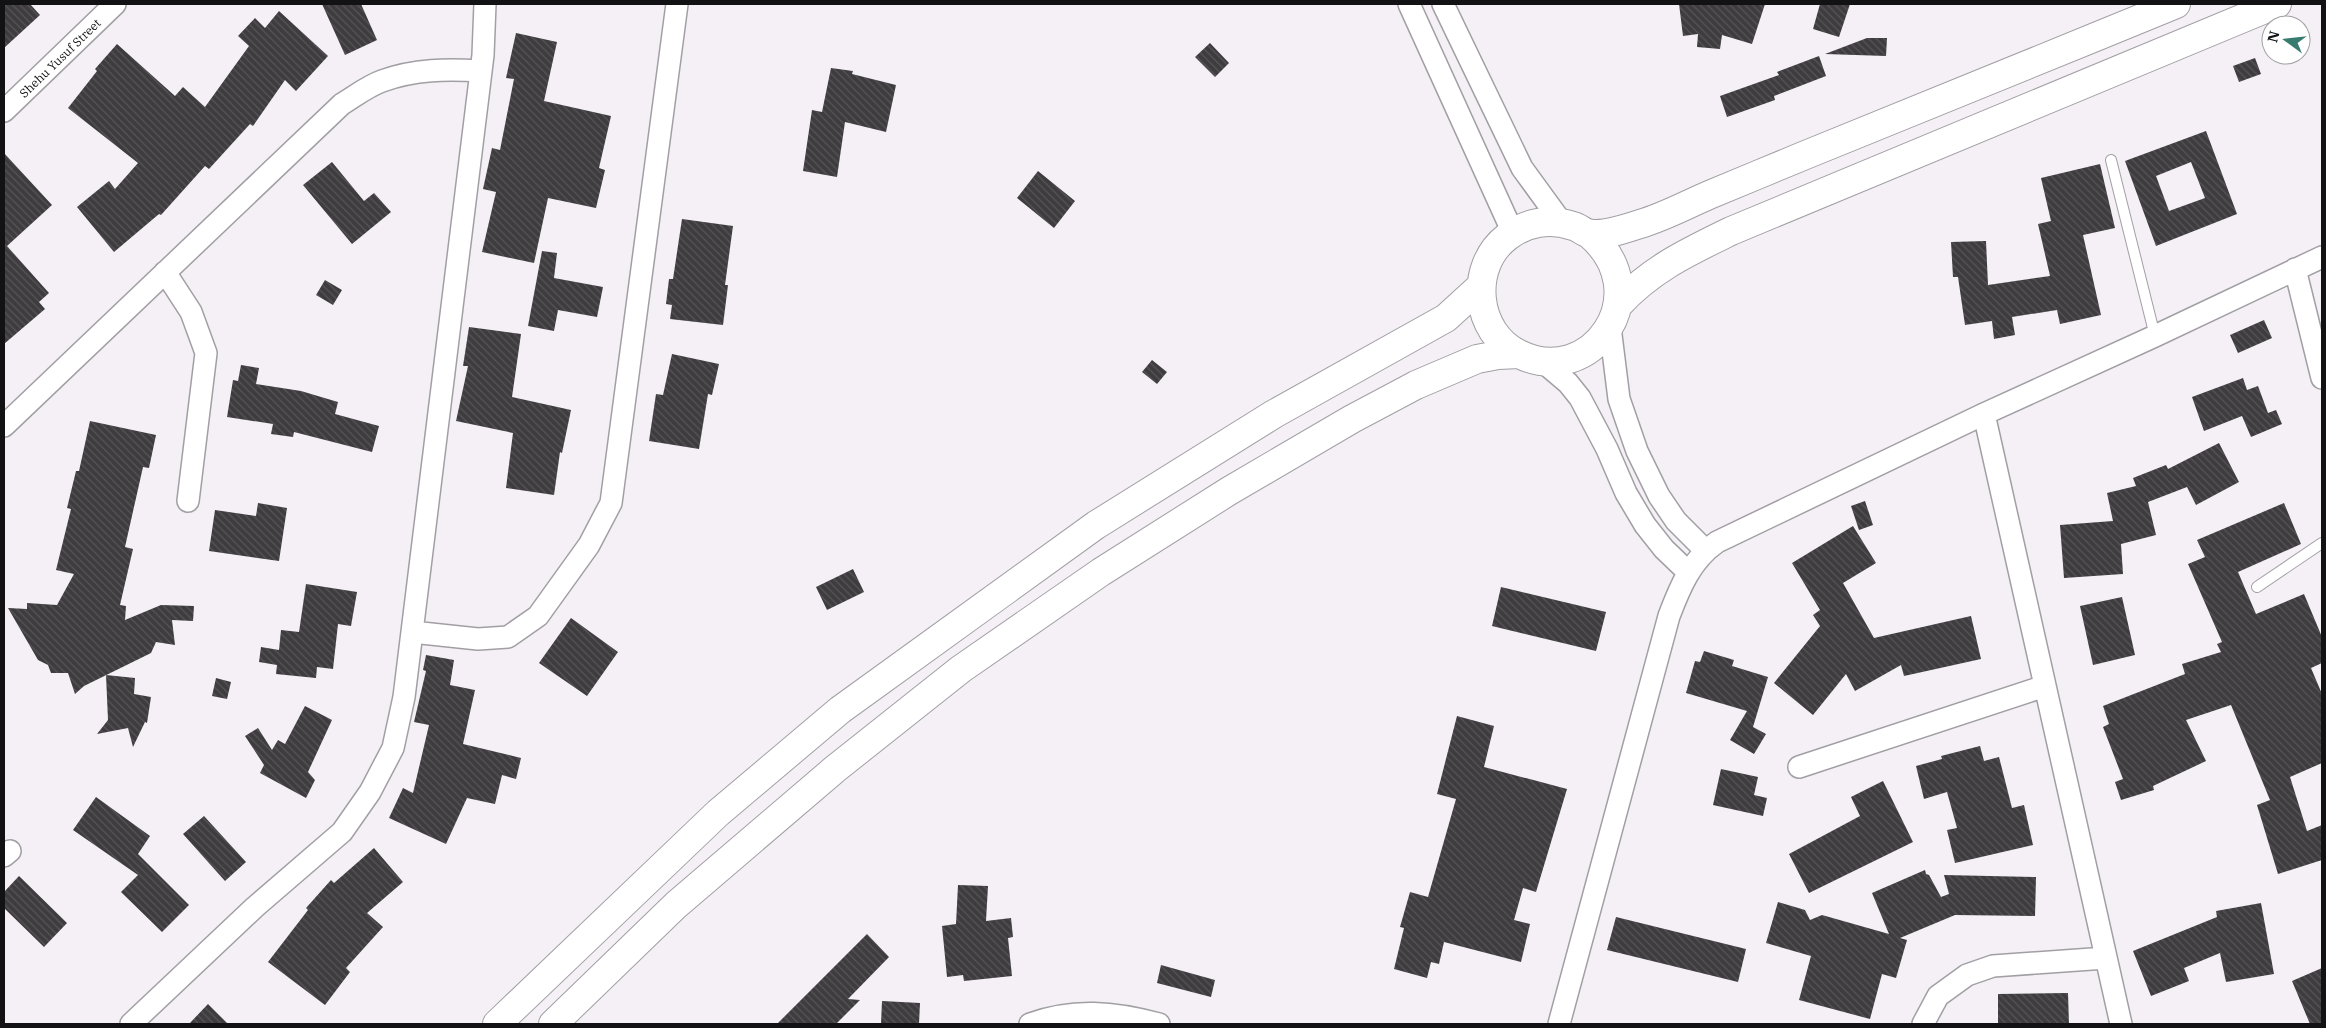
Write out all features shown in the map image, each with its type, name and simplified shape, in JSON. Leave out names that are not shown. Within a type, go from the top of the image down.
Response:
[{"type":"main road","points":[[1588,233],[1626,228],[1650,221],[1740,182],[2176,4]]},
{"type":"main road","points":[[553,1024],[676,905],[834,768],[962,669],[1101,572],[1237,486],[1352,419],[1416,385],[1477,359],[1498,355],[1562,360],[1581,354],[1597,343],[1636,285],[1678,257],[1731,231],[2277,4]]},
{"type":"main road","points":[[1531,358],[1502,342],[1490,326],[1482,307],[1481,286],[1483,272],[1497,246],[1513,233],[1533,224],[1548,222],[1562,223],[1588,233],[1601,244],[1611,257],[1617,272],[1620,288],[1614,316]]},
{"type":"main road","points":[[497,1024],[718,813],[840,710],[1096,525],[1274,414],[1446,318],[1481,286]]},
{"type":"street","name":"Shehu Yusuf Street","points":[[4,111],[115,4]]},
{"type":"street","points":[[131,1024],[255,907],[342,832],[370,792],[393,748],[404,697],[481,71],[485,4]]},
{"type":"street","points":[[412,632],[478,639],[508,637],[538,616],[589,545],[611,503],[677,4]]},
{"type":"street","points":[[1409,4],[1513,233]]},
{"type":"street","points":[[1443,4],[1522,168],[1562,223]]},
{"type":"street","points":[[4,426],[342,104],[381,81],[413,72],[445,69],[481,71]]},
{"type":"street","points":[[1559,1024],[1668,616],[1688,572],[1705,550],[1726,538],[1984,414],[2156,336],[2322,257]]},
{"type":"street","points":[[2295,269],[2322,378]]},
{"type":"street","points":[[165,272],[191,312],[206,353],[188,500]]},
{"type":"street","points":[[1614,316],[1619,399],[1637,451],[1658,496],[1676,521],[1705,550]]},
{"type":"street","points":[[1531,358],[1568,383],[1580,398],[1607,449],[1626,493],[1645,525],[1664,549],[1688,572]]},
{"type":"street","points":[[1984,414],[2121,1024]]},
{"type":"street","points":[[1799,767],[2045,686]]},
{"type":"street","points":[[1923,1024],[1938,996],[1967,975],[1993,966],[2106,958]]},
{"type":"street","points":[[1030,1024],[1047,1018],[1087,1013],[1126,1015],[1159,1024]]},
{"type":"lane","points":[[2111,160],[2156,336]]},
{"type":"lane","points":[[2257,587],[2322,543]]},
{"type":"building","points":[[4,4],[30,4],[40,15],[4,48]]},
{"type":"building","points":[[322,4],[361,4],[377,40],[345,55]]},
{"type":"building","points":[[1679,4],[1765,4],[1752,44],[1722,35],[1720,49],[1697,47],[1698,34],[1683,36]]},
{"type":"building","points":[[1820,4],[1850,4],[1839,37],[1813,29]]},
{"type":"building","points":[[279,11],[328,56],[296,91],[285,80],[253,126],[250,124],[209,169],[205,166],[161,215],[159,214],[114,252],[77,207],[109,181],[115,189],[138,163],[68,108],[97,71],[95,69],[117,44],[175,96],[183,87],[205,107],[249,46],[238,36],[255,18],[265,28]]},
{"type":"building","points":[[516,33],[557,42],[544,101],[611,116],[599,168],[605,170],[596,208],[548,198],[534,263],[482,252],[496,192],[483,189],[492,148],[500,150],[514,79],[506,78]]},
{"type":"building","points":[[1867,38],[1887,38],[1886,56],[1825,54]]},
{"type":"building","points":[[1210,43],[1229,63],[1215,77],[1195,57]]},
{"type":"building","points":[[1819,56],[1826,76],[1774,96],[1775,100],[1727,117],[1720,96],[1779,75],[1777,72]]},
{"type":"building","points":[[2255,58],[2261,74],[2239,82],[2233,66]]},
{"type":"building","points":[[831,68],[853,71],[852,74],[896,85],[886,132],[845,122],[837,177],[803,171],[812,110],[822,112]]},
{"type":"building","points":[[2206,131],[2237,214],[2156,246],[2125,161]],"holes":[[[2191,162],[2205,198],[2169,211],[2156,176]]]},
{"type":"building","points":[[4,153],[52,205],[7,246],[49,293],[39,302],[45,309],[4,344]]},
{"type":"building","points":[[332,162],[364,201],[374,193],[391,212],[352,244],[303,185]]},
{"type":"building","points":[[2100,164],[2115,228],[2083,235],[2101,315],[2060,324],[2057,310],[2012,317],[2015,335],[1994,339],[1992,321],[1965,325],[1958,277],[1953,277],[1951,242],[1986,241],[1988,285],[2050,276],[2038,224],[2051,221],[2041,178]]},
{"type":"building","points":[[1038,171],[1075,201],[1054,228],[1017,198]]},
{"type":"building","points":[[682,219],[733,226],[725,285],[728,285],[723,325],[670,319],[672,305],[666,304],[669,279],[673,279]]},
{"type":"building","points":[[542,251],[557,253],[554,278],[603,287],[597,317],[558,310],[554,331],[528,326]]},
{"type":"building","points":[[325,280],[342,290],[333,305],[316,295]]},
{"type":"building","points":[[2264,320],[2272,338],[2238,353],[2230,335]]},
{"type":"building","points":[[469,327],[521,334],[512,397],[571,410],[562,453],[560,452],[554,495],[506,488],[513,433],[456,421],[468,366],[463,366]]},
{"type":"building","points":[[672,354],[719,364],[712,395],[708,394],[699,449],[649,441],[656,394],[663,395]]},
{"type":"building","points":[[1152,360],[1167,372],[1157,384],[1142,372]]},
{"type":"building","points":[[241,365],[259,368],[256,384],[301,391],[338,402],[335,414],[379,426],[372,452],[294,432],[293,437],[271,434],[273,424],[227,417],[233,380],[238,381]]},
{"type":"building","points":[[2243,378],[2247,390],[2258,386],[2268,413],[2276,410],[2282,424],[2251,437],[2242,416],[2204,431],[2192,397]]},
{"type":"building","points":[[90,421],[156,435],[149,468],[143,467],[125,547],[133,549],[120,605],[126,606],[125,620],[161,605],[194,606],[193,621],[172,620],[175,645],[156,642],[151,653],[84,686],[75,694],[68,673],[51,673],[48,665],[38,660],[8,608],[27,609],[27,603],[57,605],[74,574],[56,570],[71,509],[67,508],[76,471],[79,471]]},
{"type":"building","points":[[2219,443],[2239,482],[2196,505],[2187,487],[2148,502],[2156,535],[2121,544],[2123,574],[2064,578],[2060,525],[2113,521],[2107,493],[2136,486],[2133,478],[2166,465],[2168,469]]},
{"type":"building","points":[[1865,501],[1873,525],[1859,530],[1851,506]]},
{"type":"building","points":[[258,503],[287,508],[279,561],[209,551],[215,510],[256,516]]},
{"type":"building","points":[[2284,503],[2301,544],[2238,572],[2256,614],[2304,594],[2322,637],[2322,663],[2311,668],[2322,694],[2322,763],[2290,777],[2307,831],[2322,825],[2322,860],[2278,874],[2257,805],[2270,800],[2231,705],[2186,720],[2206,761],[2153,786],[2154,790],[2121,800],[2115,782],[2123,779],[2103,727],[2109,724],[2103,706],[2185,674],[2182,664],[2221,652],[2217,644],[2222,642],[2188,564],[2205,557],[2197,540]]},
{"type":"building","points":[[1853,526],[1876,563],[1843,583],[1874,638],[1971,616],[1981,659],[1904,676],[1901,665],[1855,691],[1846,674],[1813,715],[1774,683],[1820,626],[1813,615],[1820,610],[1792,563]]},
{"type":"building","points":[[853,569],[864,592],[827,610],[816,587]]},
{"type":"building","points":[[306,584],[357,592],[351,626],[338,624],[333,669],[317,667],[316,678],[276,674],[277,665],[259,662],[261,647],[279,650],[281,630],[299,632]]},
{"type":"building","points":[[1501,587],[1606,612],[1596,651],[1492,626]]},
{"type":"building","points":[[2122,597],[2135,655],[2093,665],[2080,606]]},
{"type":"building","points":[[571,618],[618,652],[587,696],[539,663]]},
{"type":"building","points":[[1704,651],[1734,660],[1732,666],[1768,677],[1753,727],[1766,734],[1754,754],[1730,740],[1747,711],[1686,693],[1695,661],[1700,662]]},
{"type":"building","points":[[426,655],[454,660],[450,685],[475,690],[463,744],[521,758],[516,779],[502,775],[495,804],[467,798],[446,844],[389,818],[403,788],[413,793],[429,725],[414,722],[426,671],[423,670]]},
{"type":"building","points":[[106,675],[135,678],[134,694],[151,697],[147,723],[145,722],[133,747],[128,728],[97,734],[108,720]]},
{"type":"building","points":[[216,678],[231,682],[227,699],[212,696]]},
{"type":"building","points":[[305,706],[332,720],[308,772],[315,780],[306,798],[260,773],[264,765],[245,736],[258,728],[272,750],[278,740],[285,744]]},
{"type":"building","points":[[1457,716],[1494,726],[1484,767],[1567,789],[1536,892],[1523,888],[1514,920],[1530,924],[1521,962],[1444,942],[1439,964],[1431,962],[1427,978],[1394,969],[1404,928],[1400,927],[1410,892],[1428,897],[1456,799],[1437,794]]},
{"type":"building","points":[[1980,746],[1984,761],[1999,757],[2012,808],[2024,805],[2033,845],[1955,863],[1947,830],[1957,828],[1947,792],[1924,799],[1916,766],[1942,759],[1941,756]]},
{"type":"building","points":[[1721,769],[1758,777],[1754,795],[1767,798],[1763,816],[1713,805]]},
{"type":"building","points":[[1883,781],[1913,842],[1809,893],[1789,854],[1860,816],[1851,797]]},
{"type":"building","points":[[96,797],[150,836],[138,854],[189,905],[162,932],[121,892],[138,875],[73,830]]},
{"type":"building","points":[[204,816],[246,862],[225,881],[183,834]]},
{"type":"building","points":[[374,848],[403,882],[367,913],[383,927],[346,968],[350,972],[325,1005],[268,962],[308,910],[306,908],[331,880],[334,883]]},
{"type":"building","points":[[1925,870],[1941,897],[1949,894],[1944,875],[2036,877],[2035,916],[1955,915],[1900,938],[1907,940],[1896,978],[1882,974],[1870,1019],[1799,1000],[1811,956],[1766,943],[1778,902],[1805,910],[1810,920],[1822,915],[1889,934],[1872,893]]},
{"type":"building","points":[[19,876],[67,923],[44,947],[4,908],[4,892]]},
{"type":"building","points":[[958,885],[988,886],[986,921],[1011,918],[1013,937],[1008,938],[1012,976],[964,981],[963,975],[947,977],[942,926],[956,924]]},
{"type":"building","points":[[2261,903],[2274,974],[2226,982],[2220,953],[2184,968],[2189,981],[2151,996],[2133,951],[2217,917],[2216,911]]},
{"type":"building","points":[[1616,917],[1746,949],[1738,982],[1607,950]]},
{"type":"building","points":[[867,934],[889,957],[848,999],[860,1000],[836,1024],[777,1024]]},
{"type":"building","points":[[1161,965],[1215,980],[1211,997],[1157,983]]},
{"type":"building","points":[[2322,968],[2322,1024],[2310,1024],[2292,981]]},
{"type":"building","points":[[2068,993],[2069,1024],[1998,1024],[1998,994]]},
{"type":"building","points":[[882,1001],[920,1003],[919,1024],[881,1024]]},
{"type":"building","points":[[208,1004],[228,1024],[189,1024]]}]
